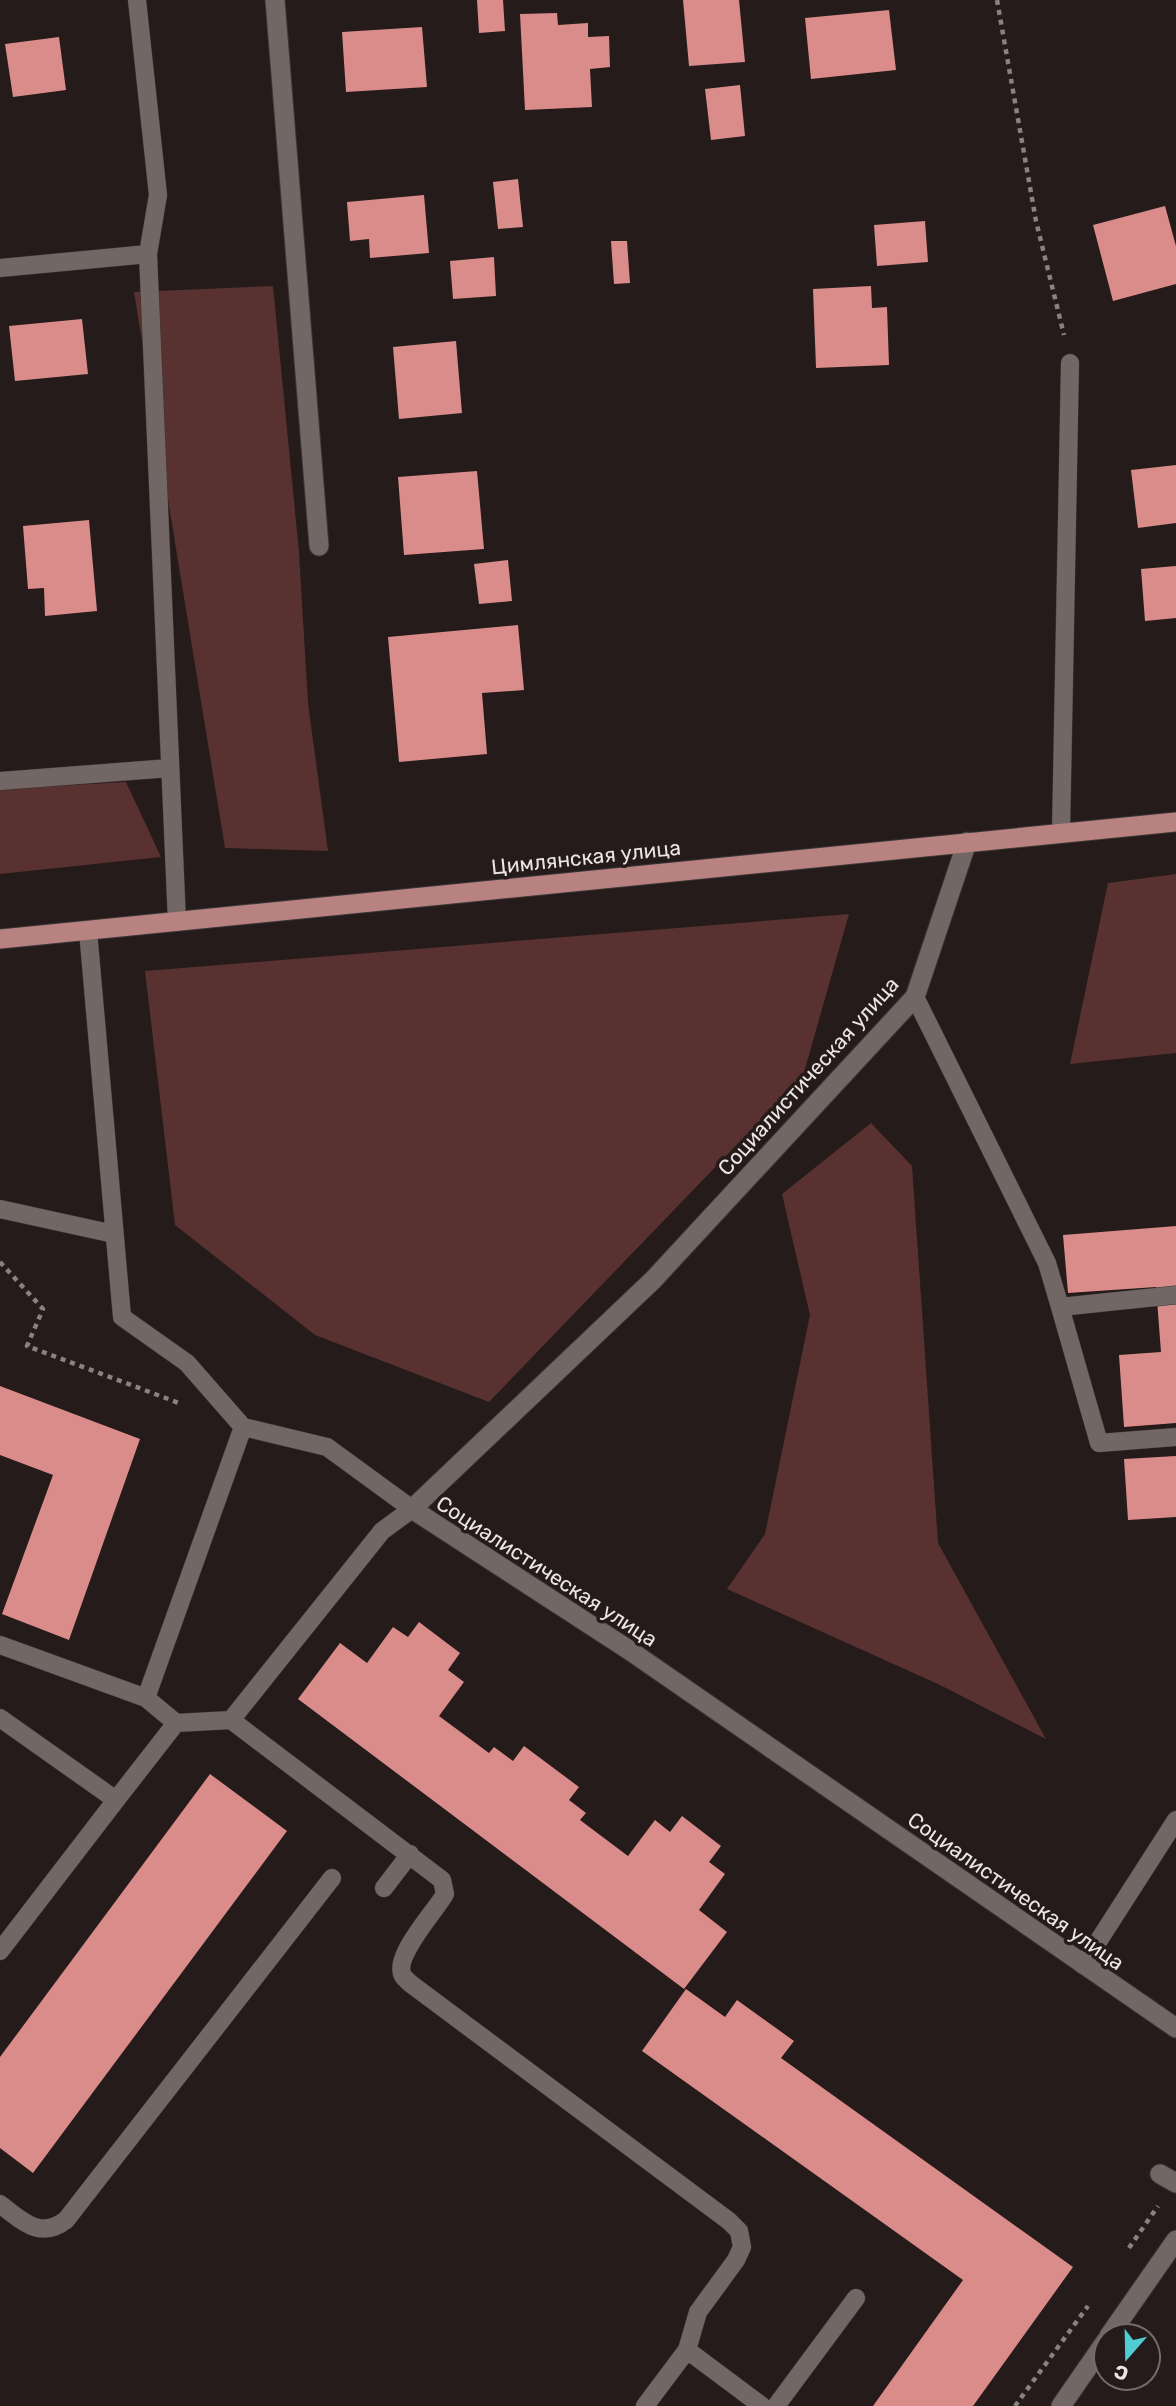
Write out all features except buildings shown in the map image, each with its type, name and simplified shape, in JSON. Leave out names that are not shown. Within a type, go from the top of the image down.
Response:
[{"type":"main road","name":"Цимлянская улица","points":[[0,939],[1176,822]]},
{"type":"street","points":[[275,0],[318,545]]},
{"type":"street","name":"Социалистическая улица","points":[[967,842],[915,997],[653,1280],[412,1510],[629,1650],[1176,2028]]},
{"type":"street","points":[[1119,2322],[1176,2239]]},
{"type":"street","points":[[1061,2406],[1092,2361]]},
{"type":"lane","points":[[137,0],[158,195],[148,254],[177,922]]},
{"type":"lane","points":[[0,268],[148,254]]},
{"type":"lane","points":[[1061,832],[1070,363]]},
{"type":"lane","points":[[0,781],[170,768]]},
{"type":"lane","points":[[88,931],[122,1317],[187,1363],[243,1427],[327,1447],[412,1510],[382,1531],[231,1720]]},
{"type":"lane","points":[[915,997],[1047,1263],[1099,1443],[1176,1437]]},
{"type":"lane","points":[[0,1209],[114,1234]]},
{"type":"lane","points":[[1060,1307],[1176,1295]]},
{"type":"lane","points":[[146,1698],[243,1427]]},
{"type":"lane","points":[[0,1645],[146,1698],[176,1723],[231,1720],[442,1880],[445,1894],[406,1951],[401,1962],[402,1975],[718,2212],[739,2231],[742,2247],[736,2260],[698,2312],[687,2350],[645,2406]]},
{"type":"lane","points":[[0,1718],[116,1800]]},
{"type":"lane","points":[[0,1951],[176,1723]]},
{"type":"lane","points":[[1083,1965],[1176,1820]]},
{"type":"lane","points":[[384,1888],[410,1854]]},
{"type":"lane","points":[[0,2204],[23,2222],[40,2229],[56,2228],[66,2220],[332,1878]]},
{"type":"lane","points":[[776,2406],[856,2298]]},
{"type":"lane","points":[[687,2350],[762,2406]]},
{"type":"path","points":[[997,0],[1036,221],[1070,363]]},
{"type":"path","points":[[0,1262],[43,1309],[27,1346],[180,1403]]},
{"type":"path","points":[[1127,2250],[1170,2180]]},
{"type":"path","points":[[1015,2406],[1096,2295]]},
{"type":"shaded area","points":[[273,286],[299,552],[308,703],[328,851],[225,848],[134,292]]},
{"type":"shaded area","points":[[126,782],[161,857],[0,874],[0,789]]},
{"type":"shaded area","points":[[1176,874],[1176,1053],[1070,1064],[1108,883]]},
{"type":"shaded area","points":[[849,914],[803,1076],[489,1402],[315,1335],[175,1225],[145,971]]},
{"type":"shaded area","points":[[871,1123],[912,1166],[938,1543],[1046,1739],[940,1685],[727,1589],[765,1534],[810,1315],[782,1194]]}]
